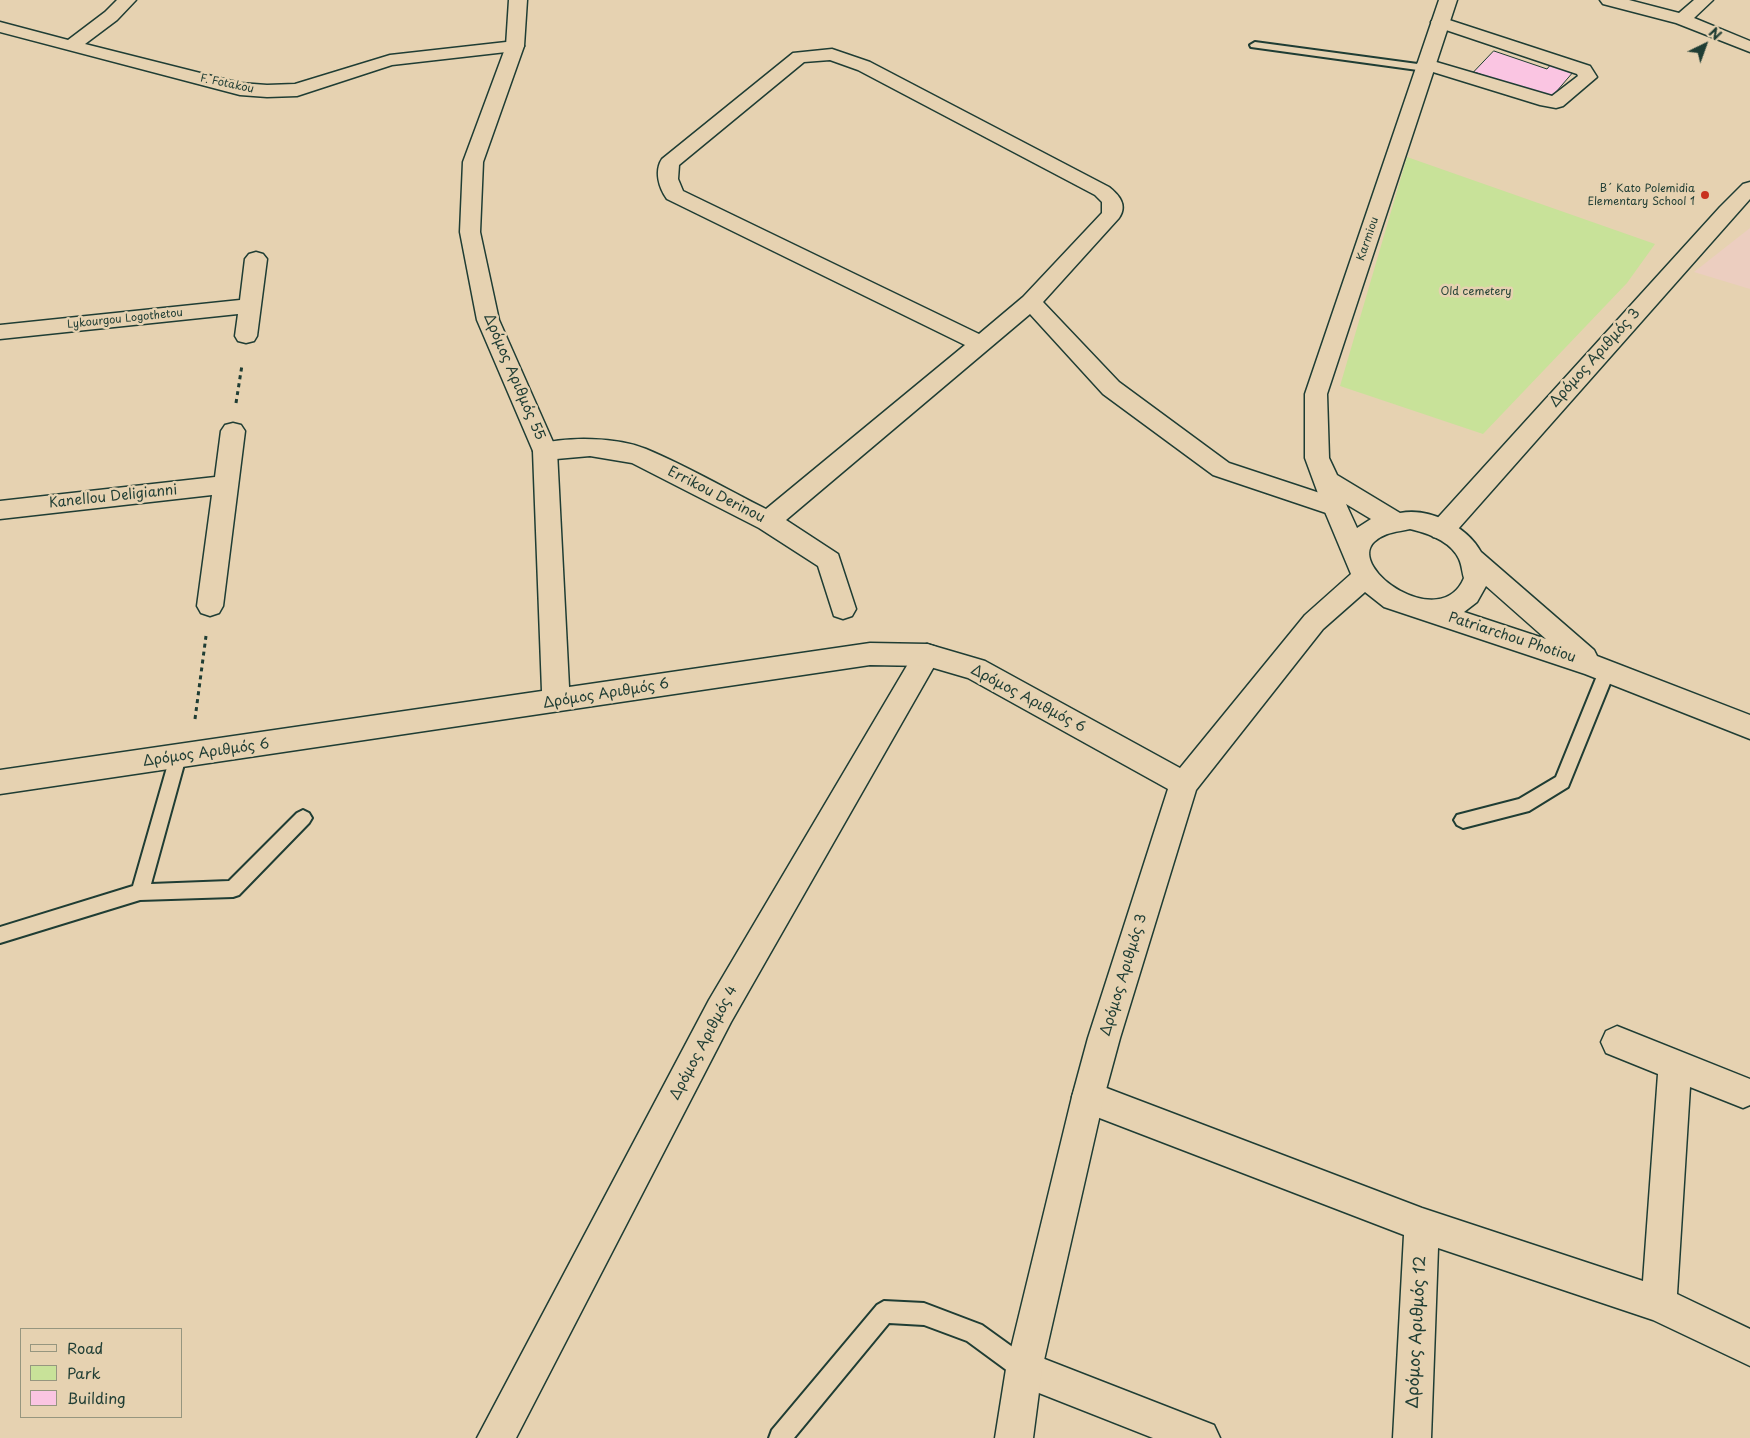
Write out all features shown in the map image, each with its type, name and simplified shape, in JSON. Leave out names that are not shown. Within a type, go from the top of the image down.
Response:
[{"type":"street","points":[[71,46],[111,16],[127,0]]},
{"type":"street","name":"Δρόμος Αριθμός 55","points":[[518,0],[515,46],[473,162],[470,232],[488,320],[545,450],[556,701]]},
{"type":"street","name":"Karmiou","points":[[1360,565],[1335,507],[1327,480],[1317,458],[1316,394],[1448,0]]},
{"type":"street","points":[[1610,0],[1682,19],[1750,47]]},
{"type":"street","points":[[1682,19],[1704,0]]},
{"type":"street","points":[[1426,66],[1556,102],[1588,77],[1584,70],[1440,22]]},
{"type":"street","name":"F. Fotakou","points":[[0,27],[240,88],[267,91],[297,90],[390,60],[515,46]]},
{"type":"street","points":[[768,521],[1030,302],[1112,214],[1112,200],[1102,191],[864,66],[832,54],[799,58],[669,163],[668,179],[674,195],[979,344]]},
{"type":"street","name":"Δρόμος Αριθμός 3","points":[[1442,530],[1727,211],[1750,188]]},
{"type":"street","points":[[246,336],[256,259]]},
{"type":"street","points":[[1030,302],[1111,388],[1221,468],[1335,507]]},
{"type":"street","name":"Lykourgou Logothetou","points":[[0,332],[250,306]]},
{"type":"street","points":[[210,606],[232,431]]},
{"type":"street","name":"Errikou Derinou","points":[[545,450],[590,446],[637,455],[768,521],[830,561],[843,609]]},
{"type":"street","points":[[1327,480],[1394,521]]},
{"type":"street","name":"Kanellou Deligianni","points":[[0,510],[225,485]]},
{"type":"street","points":[[1410,520],[1426,523],[1456,539],[1467,550],[1472,559],[1477,578],[1467,597],[1457,604],[1429,611],[1390,599],[1376,589],[1360,565],[1360,538],[1380,524],[1394,521],[1410,520]]},
{"type":"street","name":"Patriarchou Photiou","points":[[1472,559],[1600,668]]},
{"type":"street","name":"Δρόμος Αριθμός 3","points":[[1014,1438],[1024,1369],[1088,1097],[1104,1038],[1184,784],[1360,565]]},
{"type":"street","name":"Patriarchou Photiou","points":[[1429,611],[1600,668],[1750,727]]},
{"type":"street","name":"Δρόμος Αριθμός 6","points":[[0,782],[870,654],[927,655],[976,669],[1184,784]]},
{"type":"street","name":"Δρόμος Αριθμός 4","points":[[496,1438],[720,1011],[927,655]]},
{"type":"street","points":[[1616,1042],[1743,1092]]},
{"type":"street","points":[[1659,1304],[1675,1066]]},
{"type":"street","points":[[1088,1097],[1422,1225],[1659,1304],[1750,1348]]},
{"type":"street","name":"Δρόμος Αριθμός 12","points":[[1412,1438],[1422,1225]]},
{"type":"street","points":[[1024,1369],[1201,1438]]},
{"type":"lane","points":[[1255,45],[1426,66]]},
{"type":"lane","points":[[1463,820],[1523,806],[1562,782],[1600,668]]},
{"type":"lane","points":[[140,892],[184,756]]},
{"type":"lane","points":[[0,935],[140,892],[233,889],[304,818]]},
{"type":"lane","points":[[780,1438],[884,1312],[924,1314],[974,1332],[1024,1369]]},
{"type":"path","points":[[232,431],[246,336]]},
{"type":"path","points":[[184,756],[210,606]]},
{"type":"shaded area","points":[[1750,228],[1750,289],[1694,272]]},
{"type":"green space","name":"Old cemetery","points":[[1407,157],[1655,244],[1627,283],[1483,434],[1340,386]]},
{"type":"building","points":[[1494,51],[1547,69],[1552,63],[1574,71],[1550,99],[1474,72]]},
{"type":"place","name":"B´ Kato Polemidia Elementary School 1","points":[[1705,195]]}]
